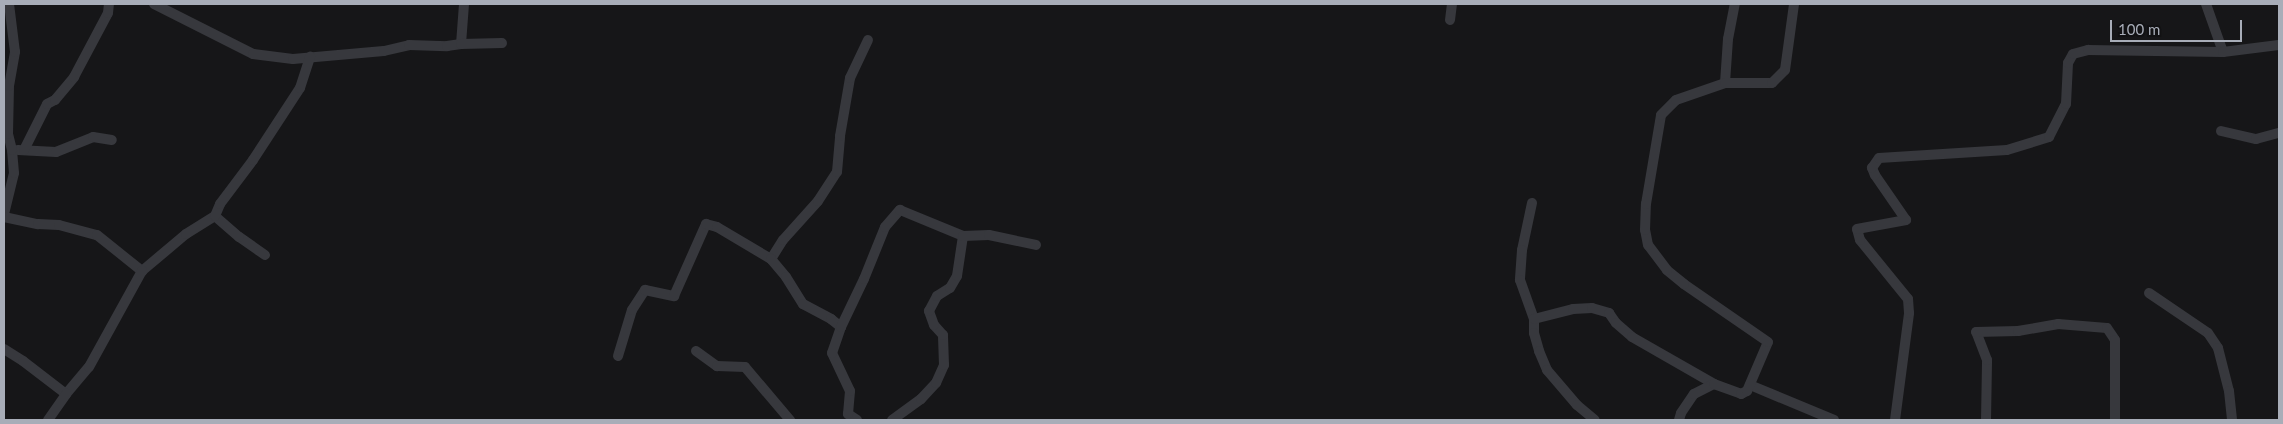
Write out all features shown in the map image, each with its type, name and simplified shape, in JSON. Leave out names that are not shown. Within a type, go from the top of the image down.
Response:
[{"type":"street","points":[[9,4],[15,52],[7,112],[8,147],[14,173],[4,216],[38,224],[59,225],[97,235],[142,271]]},
{"type":"street","points":[[24,150],[47,104],[55,100],[74,77],[108,13],[109,4]]},
{"type":"street","points":[[154,4],[254,54],[293,58],[384,51],[409,45],[447,46],[502,43]]},
{"type":"street","points":[[461,44],[464,4]]},
{"type":"street","points":[[1450,20],[1452,4]]},
{"type":"street","points":[[1725,83],[1728,39],[1735,4]]},
{"type":"street","points":[[1534,319],[1583,308],[1592,308],[1609,313],[1616,324],[1632,336],[1714,384],[1741,394],[1748,391],[1768,342],[1684,284],[1668,270],[1648,245],[1645,230],[1646,204],[1661,115],[1676,100],[1725,83],[1772,83],[1786,70],[1794,4]]},
{"type":"street","points":[[2206,4],[2223,52]]},
{"type":"street","points":[[771,259],[783,240],[818,200],[837,172],[840,136],[850,78],[868,40]]},
{"type":"street","points":[[1895,420],[1909,313],[1908,299],[1860,240],[1857,228],[1906,220],[1875,176],[1872,168],[1879,158],[2007,150],[2049,137],[2066,104],[2068,63],[2073,54],[2088,50],[2223,52],[2279,45]]},
{"type":"street","points":[[48,420],[66,394],[89,367],[142,271],[186,234],[215,216],[220,204],[254,160],[300,88],[310,57]]},
{"type":"street","points":[[2221,131],[2256,139],[2279,133]]},
{"type":"street","points":[[8,147],[56,152],[93,137],[112,140]]},
{"type":"street","points":[[1532,203],[1522,250],[1520,280],[1534,319],[1534,333],[1548,370],[1577,405],[1595,420]]},
{"type":"street","points":[[857,420],[848,414],[850,391],[832,353],[841,327],[864,279],[885,227],[900,210],[963,236],[989,235],[1036,245]]},
{"type":"street","points":[[215,216],[238,237],[265,255]]},
{"type":"street","points":[[618,356],[632,310],[646,290],[674,296],[706,224],[718,227],[771,259],[786,277],[803,304],[831,319],[841,327]]},
{"type":"street","points":[[892,420],[921,399],[936,383],[944,365],[943,335],[934,325],[929,311],[937,296],[950,288],[957,276],[963,236]]},
{"type":"street","points":[[2149,293],[2208,333],[2218,348],[2229,391],[2232,420]]},
{"type":"street","points":[[1986,420],[1987,360],[1976,332],[2018,330],[2058,324],[2107,328],[2115,340],[2115,420]]},
{"type":"street","points":[[4,350],[23,361],[66,394]]},
{"type":"street","points":[[696,351],[718,366],[745,367],[790,420]]},
{"type":"street","points":[[1679,420],[1681,413],[1694,394],[1714,384]]},
{"type":"street","points":[[1750,385],[1834,420]]}]
